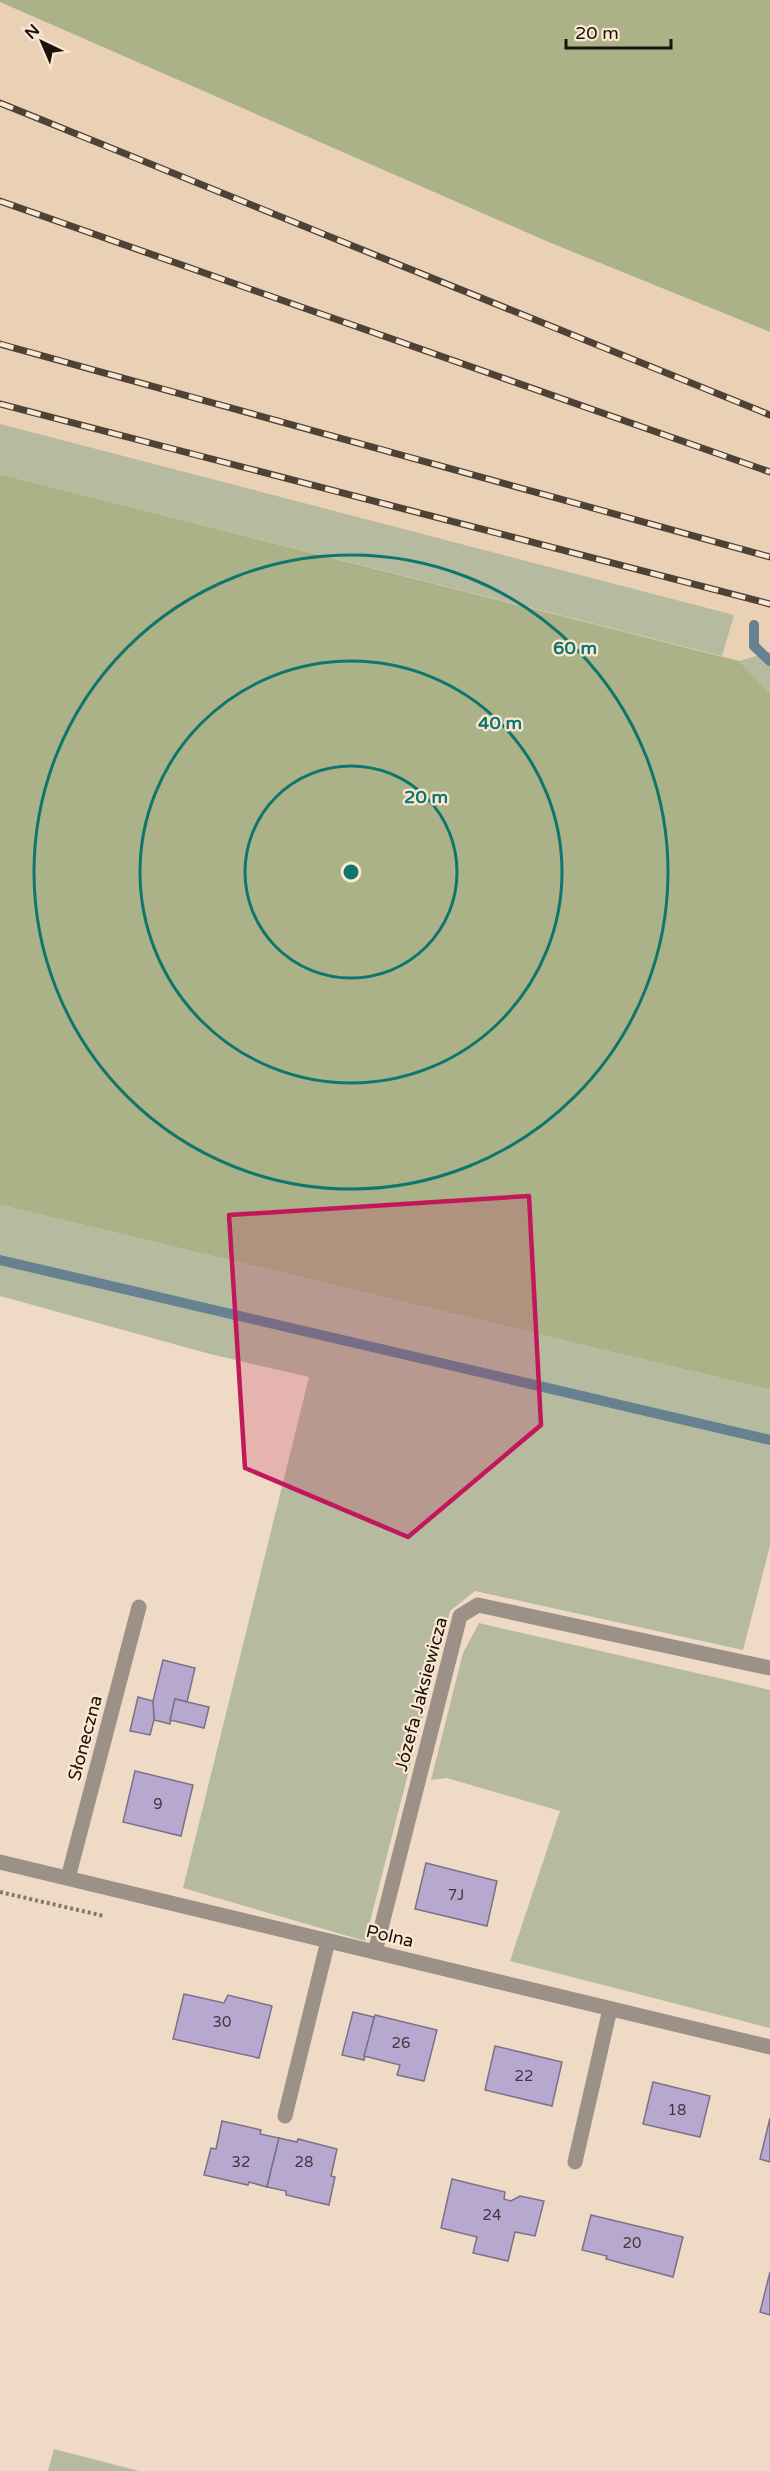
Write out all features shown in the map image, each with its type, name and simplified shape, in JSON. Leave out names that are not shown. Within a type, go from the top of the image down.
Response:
[{"type":"street","name":"Józefa Jaksiewicza","points":[[375,1952],[460,1616],[478,1605],[770,1668]]},
{"type":"street","name":"Słoneczna","points":[[68,1878],[139,1607]]},
{"type":"street","name":"Polna","points":[[0,1862],[770,2047]]},
{"type":"street","points":[[285,2116],[328,1941]]},
{"type":"street","points":[[575,2162],[610,2008]]},
{"type":"highlighted area","points":[[529,1196],[541,1425],[408,1537],[245,1468],[229,1215]]},
{"type":"shaded area","points":[[0,2],[546,241],[770,332],[770,678],[0,478]]},
{"type":"green space","points":[[0,0],[770,0],[770,332],[546,241],[0,2]]},
{"type":"green space","points":[[0,424],[734,615],[722,656],[0,474]]},
{"type":"green space","points":[[0,474],[739,661],[770,693],[770,1390],[0,1205]]},
{"type":"green space","points":[[770,652],[770,693],[739,661]]},
{"type":"green space","points":[[0,1205],[770,1390],[770,1546],[743,1650],[475,1591],[450,1611],[365,1941],[183,1888],[309,1377],[210,1354],[0,1296]]},
{"type":"green space","points":[[479,1623],[770,1690],[770,2028],[510,1961],[560,1811],[447,1778],[431,1780],[463,1653]]},
{"type":"green space","points":[[54,2449],[139,2471],[48,2471]]},
{"type":"building","points":[[163,1660],[195,1668],[187,1702],[175,1699],[170,1724],[154,1720],[153,1701]]},
{"type":"building","points":[[138,1697],[153,1701],[154,1720],[150,1735],[130,1731]]},
{"type":"building","points":[[175,1699],[209,1707],[204,1728],[170,1720]]},
{"type":"building","points":[[135,1771],[193,1785],[181,1836],[123,1822]]},
{"type":"building","points":[[426,1863],[497,1881],[487,1926],[415,1909]]},
{"type":"building","points":[[184,1994],[224,2003],[228,1995],[272,2006],[259,2058],[173,2039]]},
{"type":"building","points":[[353,2012],[374,2017],[364,2060],[342,2055]]},
{"type":"building","points":[[375,2015],[437,2030],[424,2081],[397,2075],[400,2065],[364,2056]]},
{"type":"building","points":[[495,2046],[562,2062],[552,2106],[485,2090]]},
{"type":"building","points":[[653,2082],[710,2096],[700,2137],[643,2124]]},
{"type":"building","points":[[770,2118],[770,2162],[760,2159]]},
{"type":"building","points":[[222,2121],[261,2130],[260,2134],[279,2138],[267,2187],[204,2175],[211,2148],[216,2149]]},
{"type":"building","points":[[279,2138],[297,2142],[298,2139],[337,2149],[331,2176],[335,2177],[329,2205],[286,2195],[286,2191],[267,2187]]},
{"type":"building","points":[[452,2179],[505,2192],[504,2199],[511,2201],[520,2196],[544,2201],[535,2236],[515,2232],[508,2261],[473,2253],[477,2237],[441,2228]]},
{"type":"building","points":[[591,2215],[683,2237],[673,2277],[606,2259],[607,2256],[582,2250]]},
{"type":"building","points":[[770,2272],[770,2315],[760,2312]]},
{"type":"waterway","points":[[754,625],[754,646],[770,661]]},
{"type":"waterway","points":[[0,1260],[770,1440]]},
{"type":"railway","points":[[0,103],[770,415]]},
{"type":"railway","points":[[0,201],[770,472]]},
{"type":"railway","points":[[0,344],[770,557]]},
{"type":"railway","points":[[0,404],[770,604]]}]
